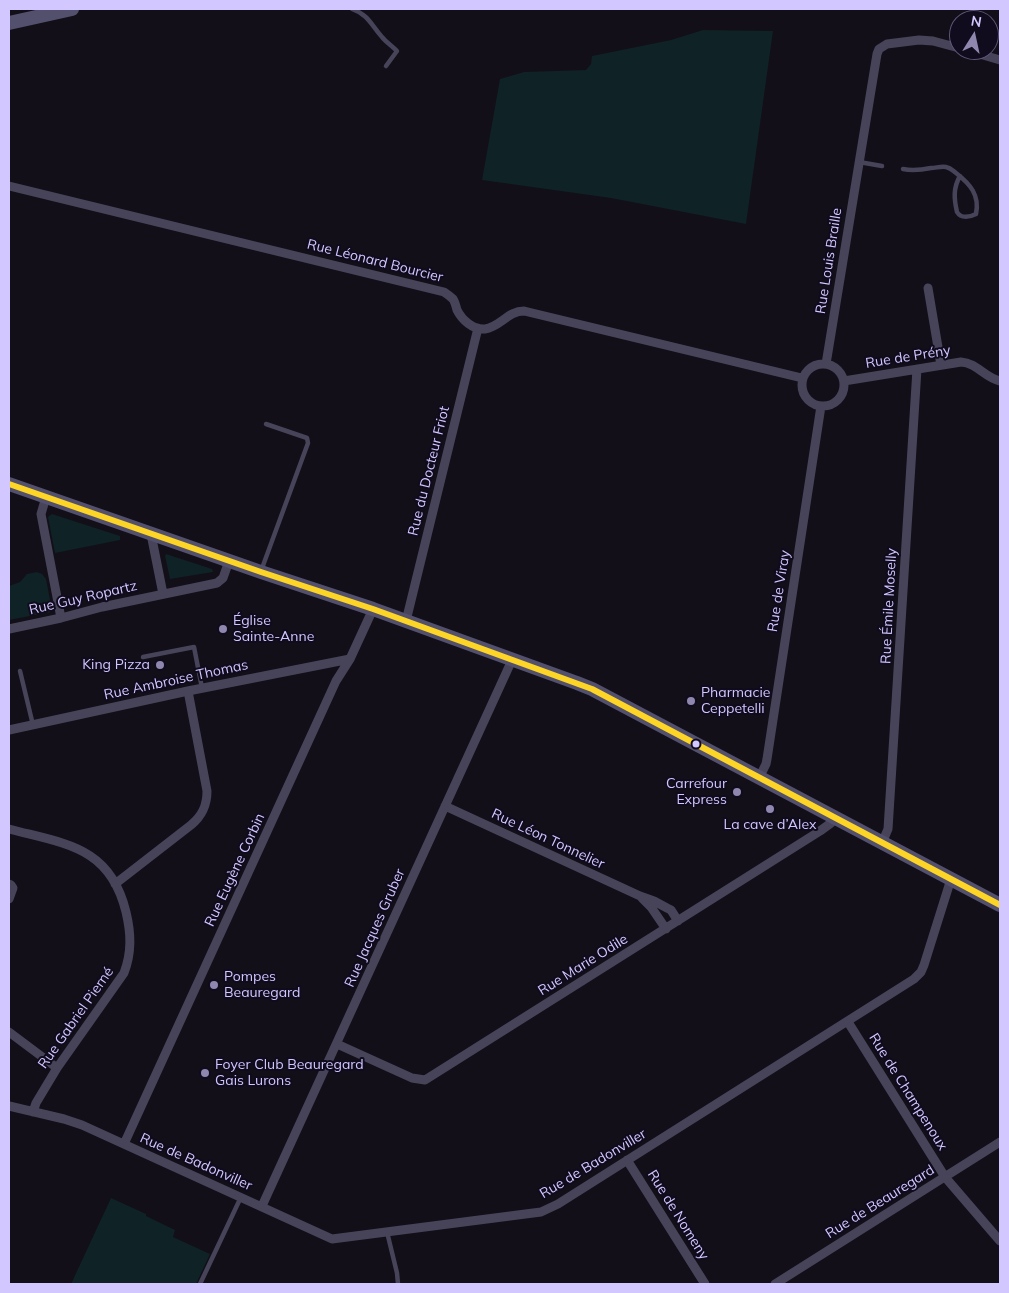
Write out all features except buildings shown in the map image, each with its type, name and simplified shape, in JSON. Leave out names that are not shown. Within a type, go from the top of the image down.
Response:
[{"type":"street","points":[[9,23],[72,9]]},
{"type":"street","name":"Rue Louis Braille","points":[[826,364],[879,49],[887,44],[897,42],[926,40],[949,45]]},
{"type":"street","name":"Rue Léonard Bourcier","points":[[9,186],[444,292],[452,298],[464,320],[478,328]]},
{"type":"street","points":[[928,288],[941,365]]},
{"type":"street","points":[[478,328],[492,327],[514,313],[524,311],[802,378]]},
{"type":"street","name":"Rue du Docteur Friot","points":[[406,621],[478,328]]},
{"type":"street","name":"Rue de Prény","points":[[844,381],[966,362],[995,380],[1000,381]]},
{"type":"street","points":[[826,364],[833,366],[842,374],[844,388],[839,400],[829,406],[815,405],[806,398],[802,387],[802,378],[810,368],[826,364]]},
{"type":"street","name":"Rue Émile Moselly","points":[[882,843],[888,829],[889,816],[917,369]]},
{"type":"street","name":"Rue de Viray","points":[[759,778],[766,764],[821,406]]},
{"type":"street","points":[[9,484],[372,609],[592,689],[1000,904]]},
{"type":"street","points":[[46,497],[41,514],[61,618]]},
{"type":"street","points":[[151,534],[164,594]]},
{"type":"street","name":"Rue Guy Ropartz","points":[[9,629],[217,583],[223,578],[229,561]]},
{"type":"street","name":"Rue Eugène Corbin","points":[[124,1144],[336,681],[350,659],[372,609]]},
{"type":"street","name":"Rue Ambroise Thomas","points":[[9,730],[202,688],[350,659]]},
{"type":"street","name":"Rue Jacques Gruber","points":[[262,1206],[512,660]]},
{"type":"street","points":[[115,884],[191,825],[202,813],[205,806],[207,791],[188,691]]},
{"type":"street","name":"Rue Léon Tonnelier","points":[[445,806],[654,901],[671,910],[678,921]]},
{"type":"street","name":"Rue Marie Odile","points":[[337,1044],[412,1078],[425,1080],[820,831],[831,823],[834,817]]},
{"type":"street","name":"Rue Gabriel Pierné","points":[[9,830],[79,849],[95,858],[102,864],[115,884],[125,908],[130,933],[130,950],[127,966],[121,979],[57,1068],[36,1102],[33,1112]]},
{"type":"street","name":"Rue de Badonviller","points":[[9,1106],[76,1123],[332,1239],[541,1212],[558,1204],[914,979],[921,972],[928,955],[951,879]]},
{"type":"street","points":[[9,884],[13,888],[9,899]]},
{"type":"street","name":"Rue Léon Tonnelier","points":[[640,896],[651,907],[666,929]]},
{"type":"street","name":"Rue de Champenoux","points":[[848,1022],[945,1177],[1000,1241]]},
{"type":"street","points":[[9,1032],[57,1068]]},
{"type":"street","name":"Rue de Beauregard","points":[[775,1284],[1000,1142]]},
{"type":"street","name":"Rue de Nomeny","points":[[627,1160],[705,1284]]},
{"type":"lane","points":[[352,9],[359,11],[367,17],[382,37],[397,51],[386,66]]},
{"type":"lane","points":[[859,162],[882,166]]},
{"type":"lane","points":[[903,169],[950,168],[960,176],[973,190],[976,197],[977,212],[974,215],[963,216],[957,212],[954,189],[960,176]]},
{"type":"lane","points":[[261,572],[308,443],[307,438],[266,424]]},
{"type":"lane","points":[[143,657],[194,647],[202,688]]},
{"type":"lane","points":[[20,671],[33,725]]},
{"type":"lane","points":[[200,1284],[241,1197]]},
{"type":"lane","points":[[387,1232],[398,1284]]},
{"type":"green space","points":[[703,30],[773,31],[746,224],[611,198],[482,180],[500,79],[524,72],[586,70],[591,64],[592,56],[671,40]]},
{"type":"green space","points":[[52,514],[120,536],[120,540],[55,553],[48,517]]},
{"type":"green space","points":[[166,554],[212,569],[213,572],[170,579]]},
{"type":"green space","points":[[37,572],[46,579],[51,612],[9,620],[9,586],[20,582],[27,574]]},
{"type":"green space","points":[[111,1198],[175,1230],[173,1237],[210,1254],[196,1284],[71,1284]]},
{"type":"transit line","points":[[9,484],[373,609],[592,689],[1000,905]]},
{"type":"place","name":"Église Sainte-Anne","points":[[223,629]]},
{"type":"place","name":"King Pizza","points":[[160,665]]},
{"type":"place","name":"Pharmacie Ceppetelli","points":[[691,701]]},
{"type":"place","name":"Carrefour Express","points":[[737,792]]},
{"type":"place","name":"La cave d’Alex","points":[[770,809]]},
{"type":"place","name":"Pompes Beauregard","points":[[214,985]]},
{"type":"place","name":"Foyer Club Beauregard Gais Lurons","points":[[205,1073]]}]
